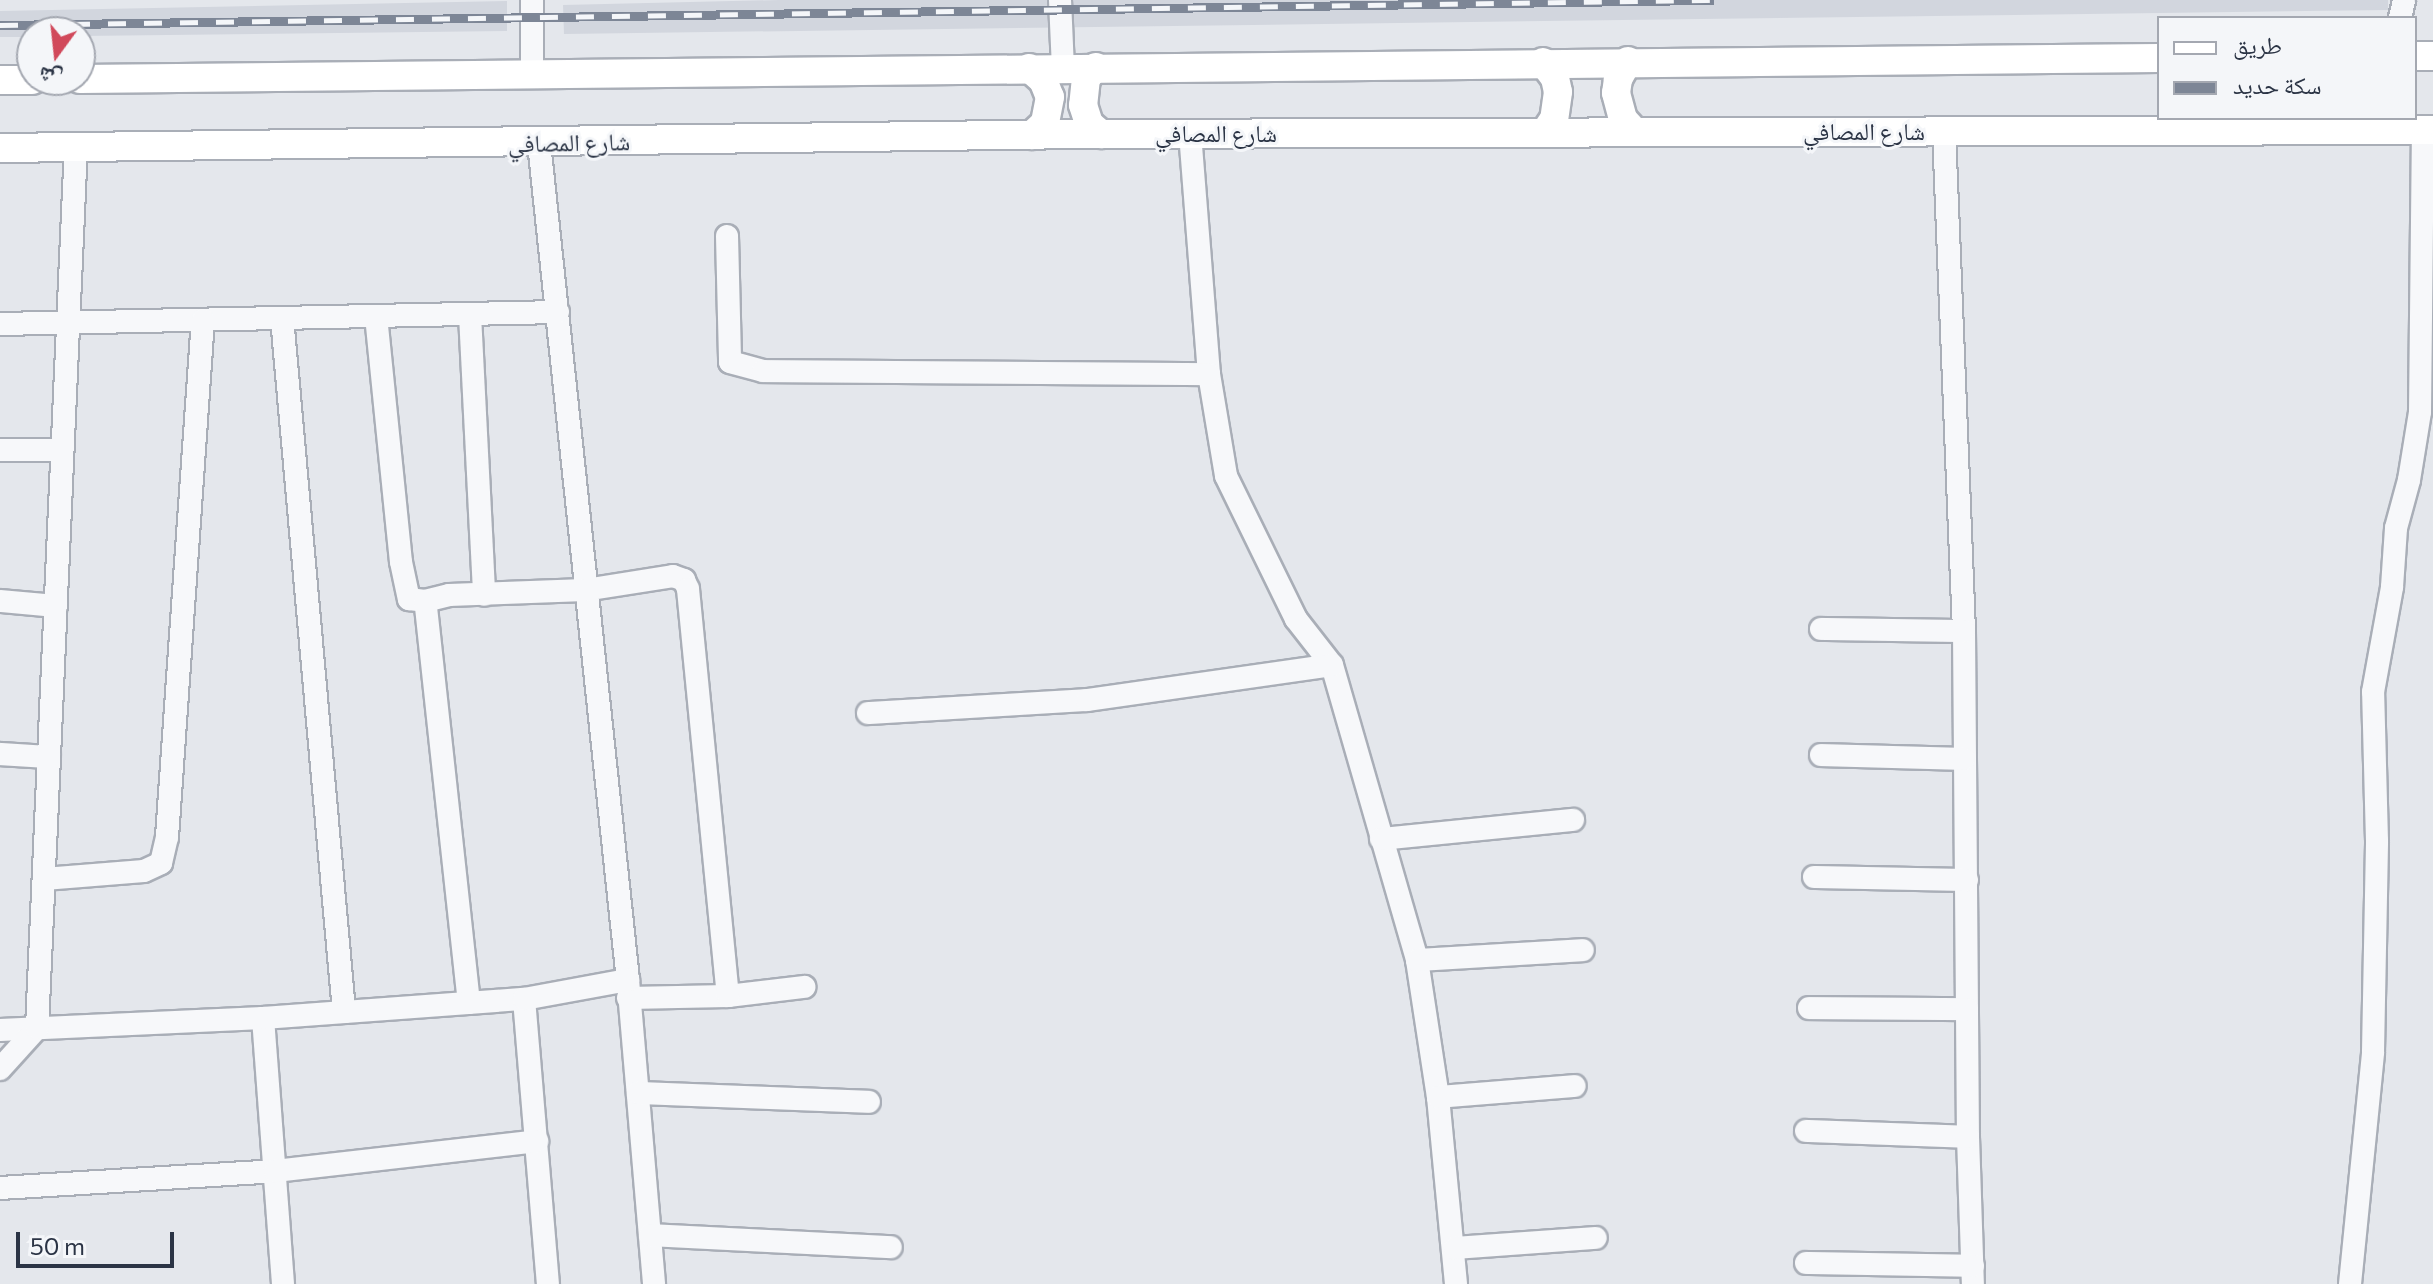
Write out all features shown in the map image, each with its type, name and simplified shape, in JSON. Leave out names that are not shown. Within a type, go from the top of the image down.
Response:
[{"type":"main road","points":[[96,79],[2157,58]]},
{"type":"main road","points":[[1628,61],[1618,79],[1616,93],[1623,119],[1633,130]]},
{"type":"main road","points":[[1543,62],[1555,78],[1558,92],[1554,119],[1546,131]]},
{"type":"main road","points":[[1096,67],[1086,78],[1083,105],[1089,124],[1101,134]]},
{"type":"main road","points":[[1029,68],[1043,80],[1050,97],[1045,123],[1032,135]]},
{"type":"main road","name":"شارع المصافي","points":[[0,148],[1190,133],[2428,130]]},
{"type":"street","points":[[532,0],[532,76]]},
{"type":"street","points":[[1060,0],[1063,68]]},
{"type":"street","points":[[2350,1284],[2373,1052],[2377,841],[2373,692],[2392,587],[2396,528],[2409,480],[2420,412],[2428,130]]},
{"type":"street","points":[[1806,1263],[1973,1275],[1968,1137],[1964,631],[1944,131]]},
{"type":"street","points":[[1190,133],[1209,374],[1226,476],[1296,619],[1332,665],[1417,960],[1438,1097],[1455,1248],[1456,1284]]},
{"type":"street","points":[[539,143],[628,989],[654,1284]]},
{"type":"street","points":[[0,1069],[37,1028],[76,147]]},
{"type":"street","points":[[727,236],[730,362],[763,371],[1209,374]]},
{"type":"street","points":[[0,324],[558,312]]},
{"type":"street","points":[[470,315],[484,595]]},
{"type":"street","points":[[376,316],[401,562],[409,599],[425,601],[449,595],[585,590],[673,576],[684,580],[688,589],[728,996]]},
{"type":"street","points":[[282,318],[344,1012]]},
{"type":"street","points":[[44,879],[144,871],[161,863],[167,837],[203,320]]},
{"type":"street","points":[[0,450],[62,450]]},
{"type":"street","points":[[0,601],[56,606]]},
{"type":"street","points":[[425,601],[469,1003]]},
{"type":"street","points":[[1821,629],[1964,631]]},
{"type":"street","points":[[868,713],[1087,700],[1332,665]]},
{"type":"street","points":[[0,754],[49,757]]},
{"type":"street","points":[[1821,755],[1964,759]]},
{"type":"street","points":[[1381,839],[1573,820]]},
{"type":"street","points":[[1814,877],[1967,880]]},
{"type":"street","points":[[1417,960],[1583,950]]},
{"type":"street","points":[[0,1030],[263,1018],[628,989],[728,996],[804,987]]},
{"type":"street","points":[[524,999],[548,1284]]},
{"type":"street","points":[[1809,1008],[1967,1009]]},
{"type":"street","points":[[263,1018],[283,1284]]},
{"type":"street","points":[[1438,1097],[1575,1086]]},
{"type":"street","points":[[638,1093],[869,1102]]},
{"type":"street","points":[[1806,1131],[1968,1137]]},
{"type":"street","points":[[0,1188],[275,1171],[537,1141]]},
{"type":"street","points":[[650,1235],[891,1247]]},
{"type":"street","points":[[1455,1248],[1596,1238]]},
{"type":"shaded area","points":[[779,0],[2388,0],[2388,10],[564,34],[563,5]]},
{"type":"shaded area","points":[[507,1],[507,31],[96,36],[96,16],[16,16],[16,37],[0,37],[0,11]]},
{"type":"railway","points":[[0,25],[1714,0]]}]
